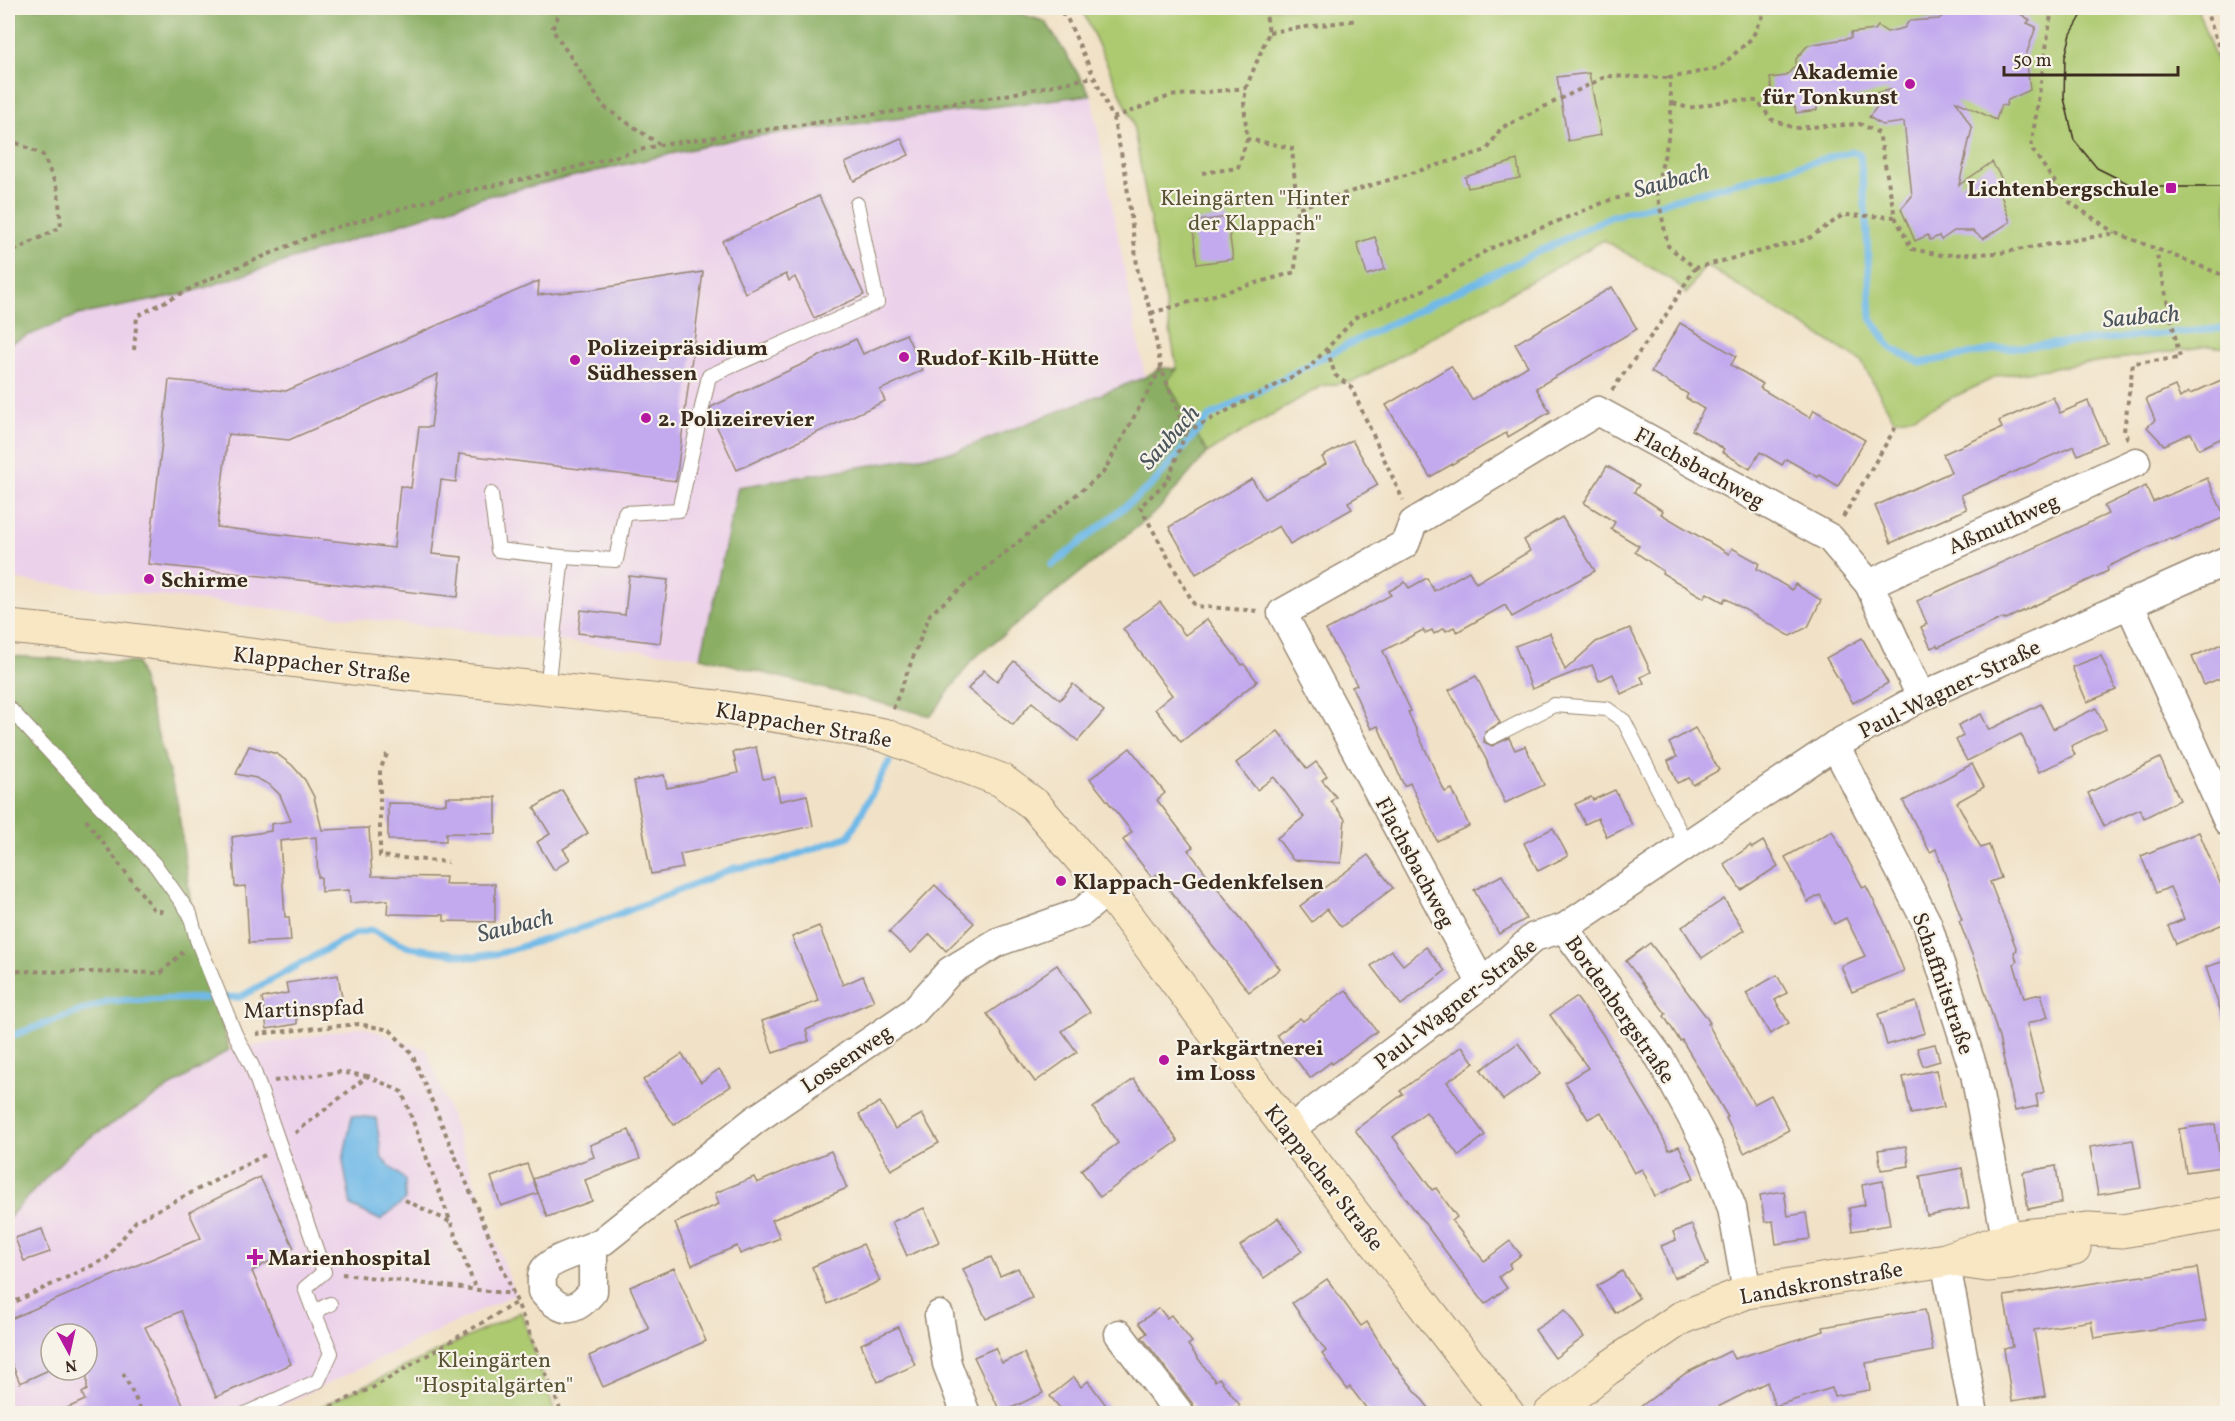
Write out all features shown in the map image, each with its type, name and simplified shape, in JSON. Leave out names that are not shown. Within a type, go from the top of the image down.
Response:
[{"type":"main road","name":"Klappacher Straße","points":[[8,627],[101,636],[360,669],[726,708],[798,719],[883,735],[1001,780],[1035,805],[1108,890],[1289,1130],[1508,1413]]},
{"type":"main road","name":"Landskronstraße","points":[[1550,1413],[1607,1369],[1681,1318],[1747,1292],[1945,1260],[2006,1238],[2089,1229],[2122,1230],[2228,1213]]},
{"type":"main road","name":"Landskronstraße","points":[[1945,1260],[1987,1265],[2010,1263],[2092,1244],[2122,1230]]},
{"type":"street","points":[[1282,613],[1405,544],[1413,523],[1598,411]]},
{"type":"street","name":"Flachsbachweg","points":[[1598,411],[1830,538],[1869,584],[1921,697]]},
{"type":"street","name":"Aßmuthweg","points":[[1869,584],[2136,462]]},
{"type":"street","name":"Paul-Wagner-Straße","points":[[1289,1130],[1482,984],[1534,937],[1564,928],[1835,745],[1921,697],[2228,560]]},
{"type":"street","points":[[2129,603],[2228,822]]},
{"type":"street","name":"Flachsbachweg","points":[[1282,613],[1482,984]]},
{"type":"street","name":"Schaffnitstraße","points":[[1835,745],[1928,923],[1975,1074],[2006,1238]]},
{"type":"street","name":"Lossenweg","points":[[593,1247],[755,1120],[913,1012],[950,971],[998,942],[1082,912],[1108,890]]},
{"type":"street","name":"Bordenbergstraße","points":[[1564,928],[1660,1058],[1710,1151],[1732,1208],[1747,1292]]},
{"type":"street","points":[[1945,1260],[1974,1413]]},
{"type":"street","points":[[939,1315],[947,1364],[966,1413]]},
{"type":"street","points":[[1119,1334],[1180,1413]]},
{"type":"lane","points":[[491,494],[498,550],[616,560],[625,513],[679,510],[709,376],[877,302],[857,204]]},
{"type":"lane","points":[[547,689],[562,557]]},
{"type":"lane","points":[[1492,737],[1554,705],[1607,710],[1624,721],[1687,846]]},
{"type":"lane","name":"Martinspfad","points":[[8,707],[156,866],[190,914],[197,940],[236,1034]]},
{"type":"lane","points":[[236,1034],[258,1083],[324,1272],[305,1288],[331,1353],[318,1381],[245,1413]]},
{"type":"lane","points":[[314,1312],[330,1304]]},
{"type":"path","points":[[560,8],[552,29],[604,107],[659,145]]},
{"type":"path","points":[[1054,8],[1066,16],[1113,118],[1125,170],[1138,273],[1150,313],[1161,368],[1186,432],[1168,480],[1140,507],[1195,606],[1282,613]]},
{"type":"path","points":[[1202,173],[1238,168],[1247,140],[1244,102],[1246,88],[1269,32],[1265,8]]},
{"type":"path","points":[[1297,208],[1487,150],[1502,128],[1607,75],[1669,78],[1719,68],[1752,38],[1767,8]]},
{"type":"path","points":[[2052,8],[2031,148],[2068,201],[2116,233],[2156,251],[2228,277]]},
{"type":"path","points":[[2205,8],[2228,69]]},
{"type":"path","points":[[1269,32],[1358,20]]},
{"type":"path","points":[[134,350],[136,316],[207,280],[324,231],[445,196],[561,171],[659,145],[996,97],[1093,76]]},
{"type":"path","points":[[1669,78],[1673,103],[1669,142],[1656,188],[1668,246],[1695,268]]},
{"type":"path","points":[[1113,118],[1170,96],[1246,88]]},
{"type":"path","points":[[1673,103],[1688,108],[1731,100],[1758,101],[1772,119],[1794,128],[1860,124],[1880,133],[1894,218],[1912,249],[1941,255],[2000,253],[2116,233]]},
{"type":"path","points":[[8,139],[43,154],[58,190],[61,227],[8,254]]},
{"type":"path","points":[[1150,313],[1295,272],[1297,208],[1292,148],[1247,140]]},
{"type":"path","points":[[1186,432],[1309,368],[1356,317],[1420,292],[1489,249],[1610,200],[1656,188]]},
{"type":"path","points":[[1598,411],[1664,318],[1695,268],[1808,239],[1843,215],[1894,218]]},
{"type":"path","points":[[2136,462],[2124,431],[2133,363],[2180,358],[2156,251]]},
{"type":"path","points":[[1327,350],[1335,375],[1350,387],[1413,523]]},
{"type":"path","points":[[883,735],[930,614],[1103,473],[1161,368]]},
{"type":"path","points":[[1830,538],[1897,424]]},
{"type":"path","points":[[387,754],[380,770],[380,856],[448,862]]},
{"type":"path","points":[[85,820],[154,910],[190,914]]},
{"type":"path","points":[[8,971],[161,973],[197,940]]},
{"type":"path","name":"Martinspfad","points":[[236,1034],[359,1024],[390,1030],[412,1054],[562,1413]]},
{"type":"path","points":[[258,1083],[339,1072],[368,1076],[402,1092],[476,1290]]},
{"type":"path","points":[[294,1134],[368,1076]]},
{"type":"path","points":[[8,1305],[106,1259],[136,1221],[281,1147]]},
{"type":"path","points":[[405,1200],[450,1222]]},
{"type":"path","points":[[315,1413],[374,1388],[517,1302],[515,1294],[324,1272]]},
{"type":"path","points":[[123,1373],[143,1413]]},
{"type":"shaded area","name":"Polizeipräsidium Südhessen","points":[[1091,95],[1145,377],[957,451],[738,487],[701,657],[8,579],[8,343],[78,315],[185,294],[484,197],[740,138]]},
{"type":"shaded area","name":"Marienhospital","points":[[363,1027],[427,1050],[515,1294],[266,1413],[8,1413],[8,1218],[75,1147],[229,1050]],"holes":[[[352,1116],[375,1118],[382,1159],[405,1180],[380,1220]]]},
{"type":"green space","points":[[8,8],[1003,8],[1046,22],[1091,95],[740,138],[484,197],[185,294],[78,315],[8,344]]},
{"type":"green space","name":"Kleingärten \"Hinter der Klappach\"","points":[[1079,8],[2197,8],[2227,90],[2227,348],[2209,346],[1998,376],[1914,416],[1894,420],[1861,361],[1705,265],[1686,294],[1675,282],[1604,240],[1355,381],[1321,386],[1207,453],[1167,381],[1177,369],[1132,119],[1085,16]]},
{"type":"green space","points":[[1161,368],[1177,369],[1167,381],[1207,453],[1158,510],[972,660],[931,716],[701,657],[738,487],[957,451],[1145,377]]},
{"type":"green space","points":[[8,656],[137,663],[177,800],[193,921],[229,1050],[75,1147],[8,1218]]},
{"type":"green space","name":"Kleingärten \"Hospitalgärten\"","points":[[521,1312],[555,1413],[307,1413]]},
{"type":"water","points":[[352,1116],[376,1118],[382,1159],[405,1180],[405,1200],[380,1220],[351,1206],[343,1161]]},
{"type":"building","points":[[1950,8],[2011,8],[2030,20],[2027,23],[2036,27],[2026,55],[2030,90],[2008,100],[2006,106],[2001,105],[1996,120],[1956,101],[1972,128],[1959,185],[1992,162],[2004,183],[1999,189],[2010,222],[1983,239],[1973,231],[1954,231],[1941,240],[1939,236],[1930,240],[1928,235],[1915,241],[1901,209],[1912,196],[1904,122],[1882,125],[1869,117],[1890,90],[1817,105],[1817,110],[1796,113],[1795,107],[1772,92],[1770,78],[1786,76],[1808,45],[1851,38],[1851,33],[1875,30],[1878,26],[1887,32],[1904,28],[1909,21],[1939,19]]},
{"type":"building","points":[[1589,73],[1601,135],[1568,141],[1557,77]]},
{"type":"building","points":[[901,138],[909,155],[854,181],[845,163]]},
{"type":"building","points":[[1517,160],[1520,178],[1468,188],[1465,177]]},
{"type":"building","points":[[819,196],[864,295],[814,318],[795,277],[789,281],[786,274],[745,293],[722,241]]},
{"type":"building","points":[[1227,217],[1233,259],[1197,264],[1192,222]]},
{"type":"building","points":[[1375,237],[1385,269],[1367,275],[1357,243]]},
{"type":"building","points":[[703,272],[676,481],[459,454],[456,482],[441,480],[432,554],[462,557],[458,597],[148,564],[169,380],[286,391],[539,281],[538,295],[589,290]],"holes":[[[438,374],[431,427],[419,427],[411,488],[400,486],[394,548],[217,527],[228,434],[289,440]]]},
{"type":"building","points":[[1612,287],[1637,329],[1536,388],[1550,412],[1508,437],[1506,433],[1430,477],[1386,405],[1451,366],[1472,400],[1528,366],[1515,344]]},
{"type":"building","points":[[1680,323],[1736,356],[1731,365],[1763,384],[1760,388],[1810,418],[1814,410],[1865,440],[1838,486],[1786,459],[1782,465],[1760,452],[1750,469],[1722,452],[1724,449],[1692,430],[1704,409],[1686,398],[1688,394],[1651,372]]},
{"type":"building","points":[[906,334],[923,370],[880,390],[885,401],[737,470],[710,412],[711,407],[856,339],[863,354]]},
{"type":"building","points":[[2228,377],[2228,435],[2199,449],[2191,433],[2164,445],[2147,427],[2155,420],[2146,399],[2175,386],[2180,398],[2188,392],[2190,394]]},
{"type":"building","points":[[2053,397],[2060,413],[2088,401],[2106,442],[2078,455],[2074,446],[1961,495],[1967,509],[1891,543],[1875,506],[1951,472],[1943,454],[2002,428],[1999,421]]},
{"type":"building","points":[[1352,440],[1378,485],[1348,502],[1352,509],[1290,544],[1279,526],[1196,574],[1169,527],[1252,479],[1264,499],[1326,464],[1322,457]]},
{"type":"building","points":[[1607,466],[1639,485],[1634,492],[1663,511],[1661,514],[1729,554],[1732,548],[1759,563],[1757,569],[1792,590],[1795,584],[1821,600],[1808,627],[1790,636],[1725,598],[1723,602],[1707,593],[1704,598],[1662,573],[1663,571],[1635,552],[1639,546],[1611,529],[1615,522],[1584,503]]},
{"type":"building","points":[[2207,478],[2225,517],[2171,540],[2170,538],[2107,567],[2108,571],[2004,620],[2003,618],[1931,648],[1921,627],[1927,624],[1917,601],[2108,514],[2104,506],[2146,486],[2153,502]]},
{"type":"building","points":[[1562,517],[1595,571],[1512,617],[1505,605],[1457,632],[1454,627],[1446,631],[1444,628],[1434,634],[1432,630],[1425,633],[1423,630],[1383,651],[1445,792],[1452,789],[1469,826],[1437,841],[1410,783],[1404,786],[1378,726],[1371,729],[1352,687],[1357,685],[1326,630],[1391,595],[1389,591],[1405,582],[1409,588],[1427,578],[1434,591],[1469,571],[1476,583],[1530,551],[1524,540]]},
{"type":"building","points":[[629,576],[668,580],[660,643],[578,633],[581,610],[625,615]]},
{"type":"building","points":[[1160,602],[1185,635],[1207,619],[1257,681],[1181,742],[1155,709],[1172,695],[1123,629]]},
{"type":"building","points":[[1630,628],[1651,672],[1641,677],[1644,683],[1621,694],[1613,674],[1599,681],[1592,665],[1532,689],[1515,646],[1550,633],[1565,670],[1596,642]]},
{"type":"building","points":[[1862,638],[1888,683],[1853,703],[1826,658]]},
{"type":"building","points":[[2228,641],[2228,675],[2204,685],[2192,657]]},
{"type":"building","points":[[2101,656],[2116,690],[2087,702],[2072,667]]},
{"type":"building","points":[[1014,661],[1060,700],[1073,684],[1104,711],[1078,741],[1032,702],[1013,725],[968,689],[984,670],[997,681]]},
{"type":"building","points":[[1476,676],[1500,723],[1485,732],[1484,742],[1492,746],[1509,738],[1515,750],[1525,746],[1544,785],[1505,803],[1488,763],[1449,690]]},
{"type":"building","points":[[2041,704],[2053,729],[2096,708],[2106,729],[2071,746],[2075,755],[2039,772],[2021,734],[1967,761],[1956,740],[1963,736],[1958,725],[1981,714],[1989,730]]},
{"type":"building","points":[[1695,728],[1719,770],[1693,785],[1689,778],[1677,783],[1668,761],[1677,757],[1669,743]]},
{"type":"building","points":[[1278,731],[1307,769],[1316,762],[1327,776],[1322,780],[1336,797],[1331,801],[1345,819],[1341,863],[1293,860],[1277,838],[1304,817],[1274,777],[1257,790],[1236,763]]},
{"type":"building","points":[[249,746],[277,754],[292,765],[305,780],[314,797],[322,830],[369,828],[372,876],[446,877],[445,884],[495,884],[495,922],[444,921],[444,915],[387,914],[388,900],[350,903],[349,890],[321,892],[316,837],[280,841],[285,917],[289,917],[291,941],[249,943],[246,890],[245,886],[235,887],[232,837],[271,831],[271,824],[291,821],[280,795],[270,785],[256,778],[236,774]]},
{"type":"building","points":[[756,747],[763,779],[775,777],[780,801],[807,795],[813,826],[680,854],[683,868],[651,874],[634,781],[664,775],[667,788],[738,773],[733,752]]},
{"type":"building","points":[[1130,748],[1165,793],[1157,800],[1193,847],[1188,850],[1280,969],[1249,992],[1157,874],[1152,878],[1123,840],[1132,832],[1090,779]]},
{"type":"building","points":[[2160,758],[2180,800],[2144,818],[2140,809],[2104,826],[2088,793]]},
{"type":"building","points":[[1972,764],[1984,787],[1957,802],[1981,848],[1989,845],[2001,878],[1990,882],[2017,950],[2014,952],[2017,962],[2014,964],[2024,998],[2041,994],[2048,1017],[2027,1024],[2044,1092],[2036,1095],[2038,1106],[2015,1111],[1999,1038],[1980,975],[1959,921],[1962,920],[1936,849],[1930,852],[1903,801]]},
{"type":"building","points":[[562,790],[588,833],[563,849],[570,859],[554,870],[537,842],[550,834],[534,808]]},
{"type":"building","points":[[1615,790],[1632,825],[1607,837],[1598,818],[1585,824],[1575,804],[1591,797],[1593,800]]},
{"type":"building","points":[[446,797],[496,797],[496,834],[446,833],[446,841],[388,840],[388,803],[446,804]]},
{"type":"building","points":[[1553,828],[1568,856],[1538,871],[1524,843]]},
{"type":"building","points":[[1832,831],[1863,888],[1866,886],[1884,921],[1904,971],[1852,992],[1841,966],[1865,956],[1846,918],[1834,924],[1820,895],[1808,902],[1785,857]]},
{"type":"building","points":[[2199,832],[2228,902],[2228,922],[2176,944],[2168,926],[2184,919],[2170,887],[2156,893],[2141,856]]},
{"type":"building","points":[[1763,841],[1778,866],[1741,890],[1724,864],[1750,846],[1752,848]]},
{"type":"building","points":[[1368,855],[1393,888],[1341,927],[1327,909],[1312,922],[1300,906]]},
{"type":"building","points":[[1502,875],[1526,919],[1499,934],[1474,890]]},
{"type":"building","points":[[935,885],[974,923],[946,951],[930,934],[911,953],[889,932]]},
{"type":"building","points":[[1724,899],[1744,930],[1702,958],[1682,927]]},
{"type":"building","points":[[819,926],[843,985],[863,976],[874,1001],[806,1030],[809,1041],[773,1053],[762,1021],[819,1001],[792,937]]},
{"type":"building","points":[[1650,943],[1705,1015],[1754,1104],[1771,1095],[1789,1130],[1744,1153],[1726,1118],[1728,1117],[1682,1040],[1680,1041],[1664,1016],[1666,1014],[1626,961]]},
{"type":"building","points":[[1426,947],[1445,971],[1401,1005],[1371,966],[1391,950],[1403,965]]},
{"type":"building","points":[[2228,960],[2228,1021],[2224,1021],[2206,967]]},
{"type":"building","points":[[1057,965],[1090,1012],[1062,1031],[1077,1052],[1035,1082],[987,1014]]},
{"type":"building","points":[[338,975],[344,1009],[297,1017],[297,1024],[267,1029],[262,998],[288,993],[286,983]]},
{"type":"building","points":[[1777,975],[1787,993],[1775,1000],[1789,1023],[1770,1034],[1746,993]]},
{"type":"building","points":[[1346,990],[1377,1031],[1310,1078],[1277,1035],[1300,1018],[1303,1021]]},
{"type":"building","points":[[1576,997],[1602,1033],[1652,1116],[1669,1150],[1679,1146],[1694,1178],[1655,1196],[1642,1169],[1634,1173],[1601,1112],[1588,1119],[1565,1082],[1588,1068],[1550,1015]]},
{"type":"building","points":[[1916,1002],[1925,1033],[1887,1045],[1878,1014]]},
{"type":"building","points":[[1518,1043],[1540,1074],[1503,1100],[1481,1070]]},
{"type":"building","points":[[1935,1044],[1940,1061],[1923,1066],[1917,1048]]},
{"type":"building","points":[[1462,1046],[1474,1063],[1447,1082],[1485,1135],[1459,1156],[1426,1112],[1393,1137],[1432,1190],[1436,1188],[1457,1217],[1452,1221],[1484,1261],[1510,1241],[1521,1255],[1509,1264],[1511,1268],[1499,1277],[1507,1288],[1485,1304],[1355,1130],[1403,1094],[1400,1091]]},
{"type":"building","points":[[682,1054],[701,1082],[719,1069],[731,1086],[674,1125],[643,1080]]},
{"type":"building","points":[[1936,1070],[1944,1107],[1911,1114],[1903,1077]]},
{"type":"building","points":[[1134,1079],[1178,1141],[1100,1197],[1081,1170],[1118,1143],[1093,1108]]},
{"type":"building","points":[[880,1102],[895,1129],[922,1114],[939,1143],[891,1170],[859,1114]]},
{"type":"building","points":[[2215,1124],[2221,1167],[2186,1172],[2179,1129]]},
{"type":"building","points":[[629,1130],[640,1159],[585,1180],[592,1201],[547,1217],[533,1179],[594,1157],[590,1145]]},
{"type":"building","points":[[2133,1140],[2141,1188],[2098,1195],[2090,1147]]},
{"type":"building","points":[[1906,1146],[1909,1166],[1881,1170],[1878,1150]]},
{"type":"building","points":[[831,1151],[847,1188],[772,1220],[780,1238],[740,1254],[737,1246],[692,1265],[675,1223],[719,1204],[715,1193],[754,1177],[757,1183]]},
{"type":"building","points":[[527,1164],[538,1193],[501,1206],[491,1177]]},
{"type":"building","points":[[2056,1166],[2061,1203],[2028,1209],[2023,1172]]},
{"type":"building","points":[[1962,1168],[1969,1208],[1927,1216],[1920,1176]]},
{"type":"building","points":[[260,1177],[294,1248],[252,1271],[291,1364],[216,1397],[181,1311],[145,1327],[187,1413],[56,1413],[85,1400],[82,1393],[87,1390],[87,1382],[99,1382],[99,1322],[39,1322],[39,1374],[20,1383],[8,1354],[8,1320],[201,1238],[189,1212]]},
{"type":"building","points":[[1883,1181],[1890,1225],[1852,1231],[1849,1208],[1865,1205],[1862,1185]]},
{"type":"building","points":[[1784,1191],[1788,1216],[1806,1213],[1810,1239],[1776,1244],[1773,1221],[1765,1222],[1760,1195]]},
{"type":"building","points":[[924,1208],[939,1242],[907,1256],[892,1222]]},
{"type":"building","points":[[1278,1218],[1302,1251],[1264,1278],[1240,1246]]},
{"type":"building","points":[[1692,1225],[1708,1265],[1674,1278],[1661,1246],[1676,1240],[1673,1232]]},
{"type":"building","points":[[42,1229],[50,1252],[24,1261],[15,1238]]},
{"type":"building","points":[[863,1244],[880,1281],[828,1304],[812,1267]]},
{"type":"building","points":[[991,1257],[1000,1276],[1018,1268],[1032,1298],[986,1319],[963,1269]]},
{"type":"building","points":[[674,1268],[706,1341],[603,1387],[589,1356],[649,1329],[630,1287]]},
{"type":"building","points":[[2197,1268],[2206,1321],[2094,1338],[2091,1321],[2034,1330],[2045,1396],[2012,1401],[2004,1349],[2013,1347],[2004,1296]]},
{"type":"building","points":[[1622,1271],[1639,1298],[1615,1313],[1597,1286]]},
{"type":"building","points":[[1327,1279],[1361,1326],[1367,1322],[1390,1359],[1433,1413],[1370,1413],[1350,1387],[1347,1389],[1322,1354],[1326,1351],[1292,1303]]},
{"type":"building","points":[[1159,1308],[1167,1318],[1171,1315],[1192,1342],[1188,1345],[1215,1381],[1219,1378],[1240,1405],[1229,1413],[1196,1413],[1193,1404],[1142,1337],[1147,1333],[1139,1323]]},
{"type":"building","points":[[1925,1309],[1933,1351],[1866,1363],[1870,1390],[1834,1396],[1832,1388],[1775,1406],[1767,1382],[1706,1413],[1632,1413],[1686,1373],[1730,1351],[1734,1359],[1824,1331],[1823,1327]]},
{"type":"building","points":[[1565,1310],[1584,1337],[1555,1358],[1535,1330]]},
{"type":"building","points":[[898,1327],[915,1365],[878,1382],[861,1344]]},
{"type":"building","points":[[995,1348],[1002,1363],[1024,1353],[1043,1393],[1001,1413],[974,1357]]},
{"type":"building","points":[[1074,1377],[1081,1387],[1088,1381],[1112,1413],[1064,1413],[1050,1396]]},
{"type":"waterway","name":"Saubach","points":[[1052,565],[1152,485],[1209,417],[1351,343],[1612,216],[1850,152],[1860,154],[1866,216],[1871,318],[1891,348],[1920,363],[1997,349],[2228,328]]},
{"type":"waterway","name":"Saubach","points":[[8,1037],[109,1001],[240,997],[356,933],[371,930],[409,947],[474,957],[501,953],[597,923],[734,868],[773,863],[849,836],[889,762]]},
{"type":"tram line","points":[[2090,8],[2083,13],[2071,34],[2065,57],[2064,98],[2074,140],[2097,168],[2135,187],[2228,187]]},
{"type":"tram line","points":[[2223,8],[2228,12]]},
{"type":"place","name":"Akademie für Tonkunst","points":[[1910,84]]},
{"type":"place","name":"Lichtenbergschule","points":[[2171,188]]},
{"type":"place","name":"Rudof-Kilb-Hütte","points":[[904,357]]},
{"type":"place","name":"Polizeipräsidium Südhessen","points":[[575,360]]},
{"type":"place","name":"2. Polizeirevier","points":[[646,418]]},
{"type":"place","name":"Schirme","points":[[149,579]]},
{"type":"place","name":"Klappach-Gedenkfelsen","points":[[1061,881]]},
{"type":"place","name":"Parkgärtnerei im Loss","points":[[1164,1060]]},
{"type":"place","name":"Marienhospital","points":[[255,1257]]}]
